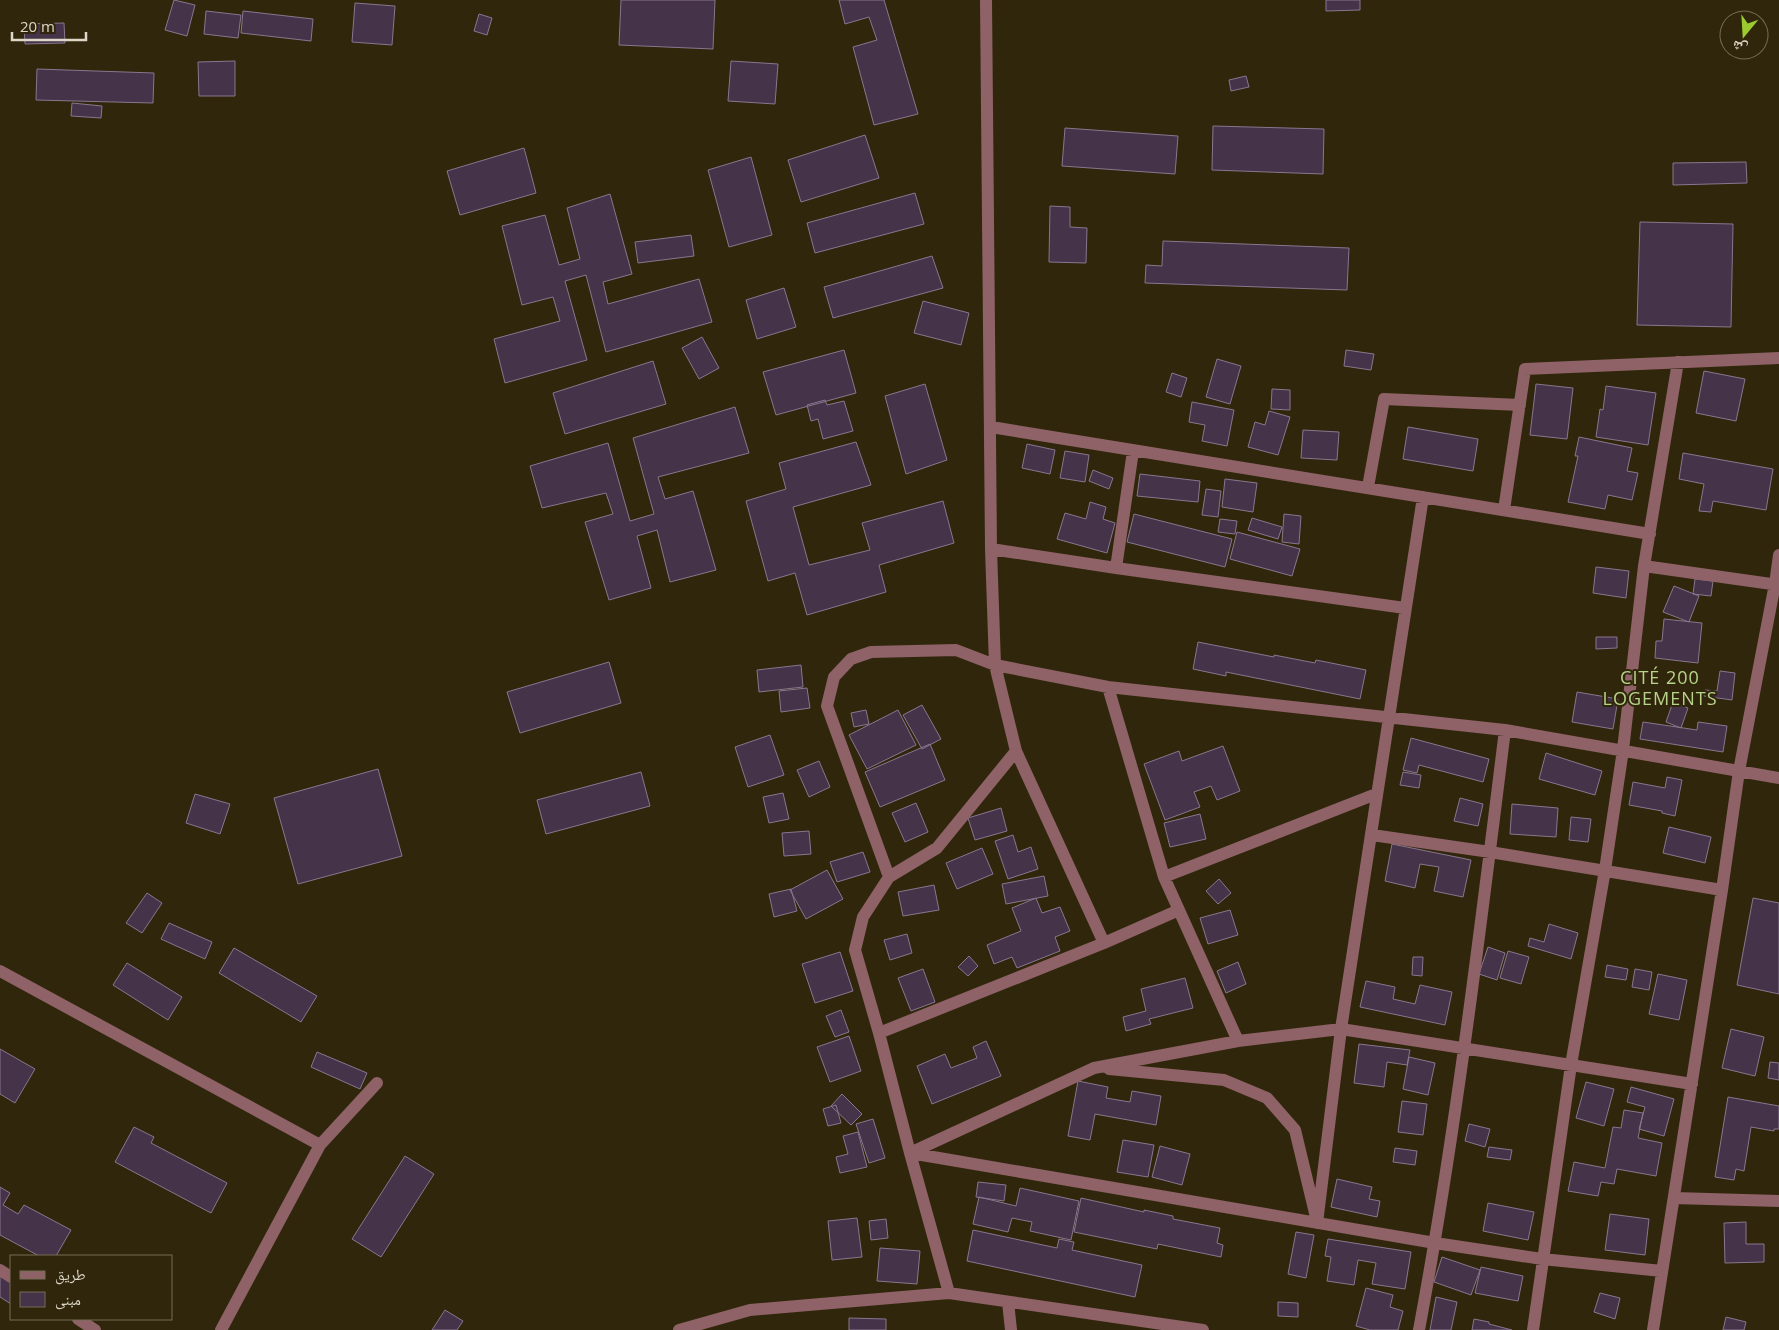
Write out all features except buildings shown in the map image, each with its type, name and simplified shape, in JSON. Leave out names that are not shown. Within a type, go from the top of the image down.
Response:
[{"type":"street","points":[[986,0],[991,549],[995,664],[1016,752],[1104,943]]},
{"type":"street","points":[[1504,510],[1525,369],[1779,358]]},
{"type":"street","points":[[1533,1330],[1571,1065],[1605,870],[1623,750],[1644,566],[1678,362]]},
{"type":"street","points":[[1368,487],[1384,399],[1520,405]]},
{"type":"street","points":[[991,427],[1650,534]]},
{"type":"street","points":[[1116,568],[1133,451]]},
{"type":"street","points":[[1317,1223],[1341,1029],[1422,497]]},
{"type":"street","points":[[991,549],[1405,608]]},
{"type":"street","points":[[1653,1330],[1739,770],[1777,584],[1779,555]]},
{"type":"street","points":[[1644,566],[1777,584]]},
{"type":"street","points":[[889,877],[827,706],[834,677],[851,659],[871,652],[956,650],[995,664],[1108,687],[1505,730],[1779,778]]},
{"type":"street","points":[[1108,687],[1164,877],[1238,1041]]},
{"type":"street","points":[[1419,1330],[1436,1243],[1466,1048],[1505,730]]},
{"type":"street","points":[[949,1293],[855,950],[863,917],[889,877],[938,848],[1016,752]]},
{"type":"street","points":[[1164,877],[1376,794]]},
{"type":"street","points":[[1372,835],[1605,870],[1722,890]]},
{"type":"street","points":[[879,1033],[1104,943],[1179,910]]},
{"type":"street","points":[[0,970],[320,1145]]},
{"type":"street","points":[[910,1153],[1094,1068],[1238,1041],[1341,1029],[1692,1084]]},
{"type":"street","points":[[1094,1068],[1224,1080],[1267,1098],[1295,1130],[1317,1223]]},
{"type":"street","points":[[221,1330],[320,1145],[377,1083]]},
{"type":"street","points":[[910,1153],[1436,1243],[1542,1259],[1662,1271]]},
{"type":"street","points":[[1674,1198],[1779,1201]]},
{"type":"street","points":[[679,1330],[750,1310],[949,1293],[1203,1330]]},
{"type":"street","points":[[1008,1302],[1011,1330]]},
{"type":"street","points":[[80,1320],[95,1330]]},
{"type":"district","name":"CITÉ 200 LOGEMENTS","points":[[1660,688]]}]
